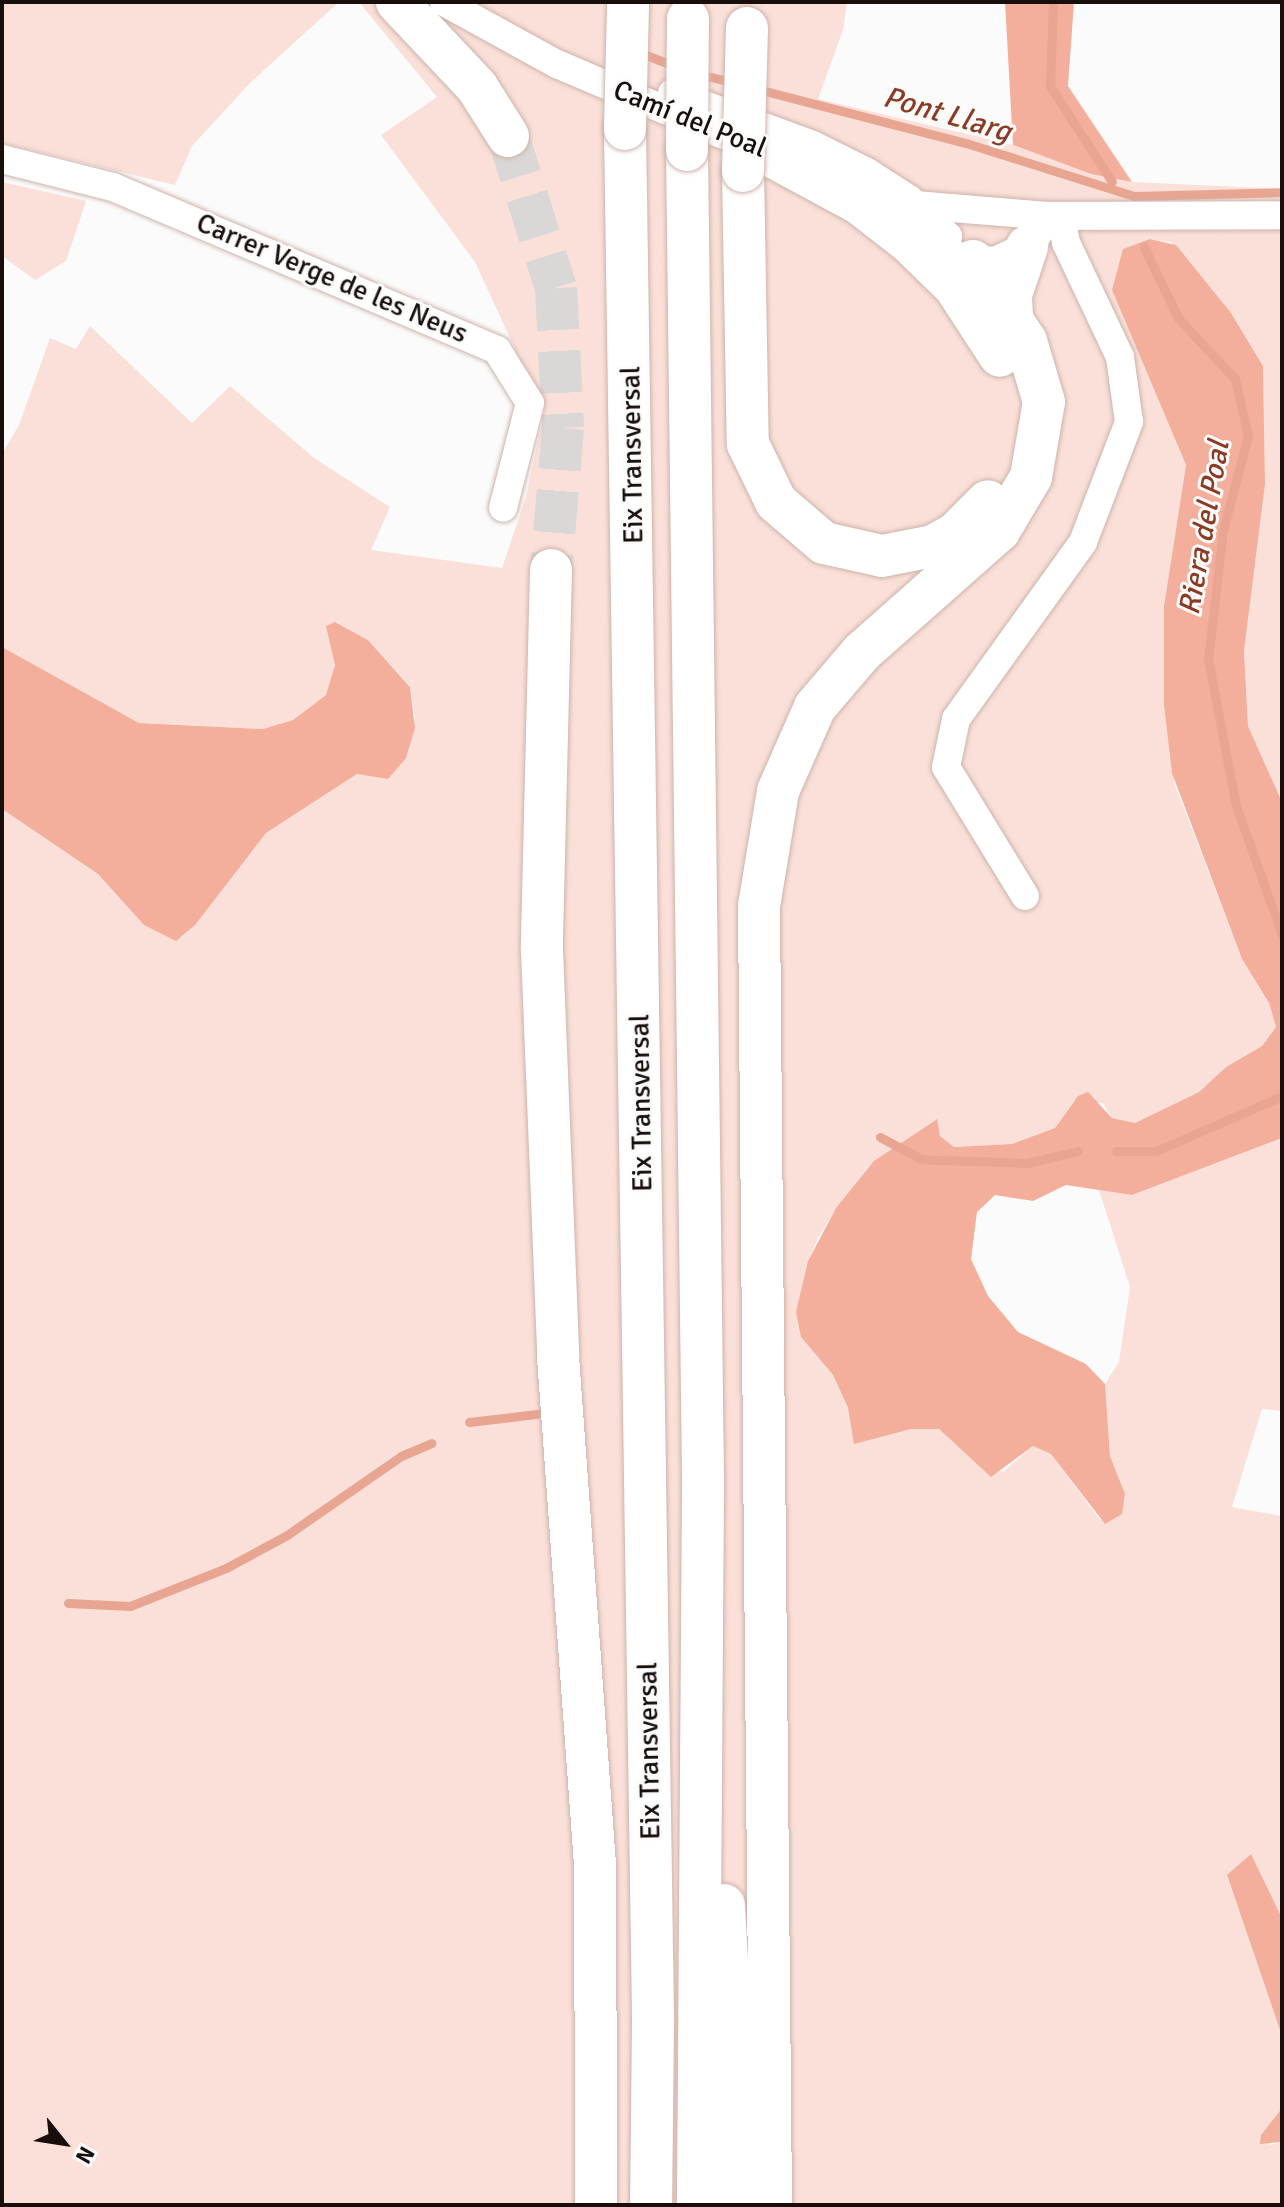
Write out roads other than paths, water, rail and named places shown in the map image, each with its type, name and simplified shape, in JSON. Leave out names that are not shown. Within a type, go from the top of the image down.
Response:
[{"type":"highway","points":[[397,2],[477,87],[508,136]]},
{"type":"highway","name":"Eix Transversal","points":[[628,2],[625,129],[650,1799],[651,2205]]},
{"type":"highway","name":"Eix Transversal","points":[[689,11],[687,150],[703,1488],[698,2205]]},
{"type":"highway","points":[[747,15],[753,162],[745,394],[748,444],[761,479],[798,525],[824,543],[854,553],[908,553],[956,533],[998,488],[1012,458],[1015,403],[997,347],[955,287],[885,222],[815,177],[753,162]]},
{"type":"highway","points":[[1012,316],[1011,295],[1045,227]]},
{"type":"highway","points":[[771,2205],[759,906],[778,791],[815,707],[862,652],[999,531],[1031,477],[1044,402],[1026,341],[973,261]]},
{"type":"highway","points":[[551,570],[542,950],[558,1357],[595,1864],[596,2205]]},
{"type":"highway","points":[[703,1488],[740,2205]]},
{"type":"street","name":"Camí del Poal","points":[[444,2],[557,64],[753,162],[800,155],[828,168],[900,213],[945,251],[973,261],[995,261],[1045,227]]},
{"type":"street","name":"Camí del Poal","points":[[472,2],[576,56],[813,145],[915,205],[973,261]]},
{"type":"street","name":"Carrer Verge de les Neus","points":[[2,159],[113,187],[497,350],[530,403],[503,508]]},
{"type":"street","name":"Camí del Poal","points":[[915,205],[1045,227],[1114,217],[1282,215]]},
{"type":"street","points":[[1025,896],[946,767],[956,719],[1083,542],[1129,422],[1120,357],[1066,243],[1045,227]]},
{"type":"waterway","name":"Riera del Poal","points":[[1053,2],[1050,86],[1112,182]]},
{"type":"waterway","name":"Pont Llarg","points":[[638,52],[677,67]]},
{"type":"waterway","name":"Pont Llarg","points":[[699,74],[735,83]]},
{"type":"waterway","name":"Pont Llarg","points":[[757,89],[966,143],[1134,196],[1282,192]]},
{"type":"waterway","name":"Riera del Poal","points":[[1144,247],[1178,318],[1235,379],[1248,436],[1223,530],[1208,659],[1236,806],[1282,935]]},
{"type":"waterway","points":[[1116,1151],[1156,1151],[1282,1096]]},
{"type":"waterway","points":[[880,1137],[921,1159],[1027,1163],[1078,1151]]},
{"type":"waterway","points":[[469,1422],[545,1413]]},
{"type":"waterway","points":[[68,1603],[130,1606],[226,1568],[287,1535],[401,1456],[431,1443]]},
{"type":"tunnel","points":[[508,136],[556,288],[563,428],[551,570]]}]
